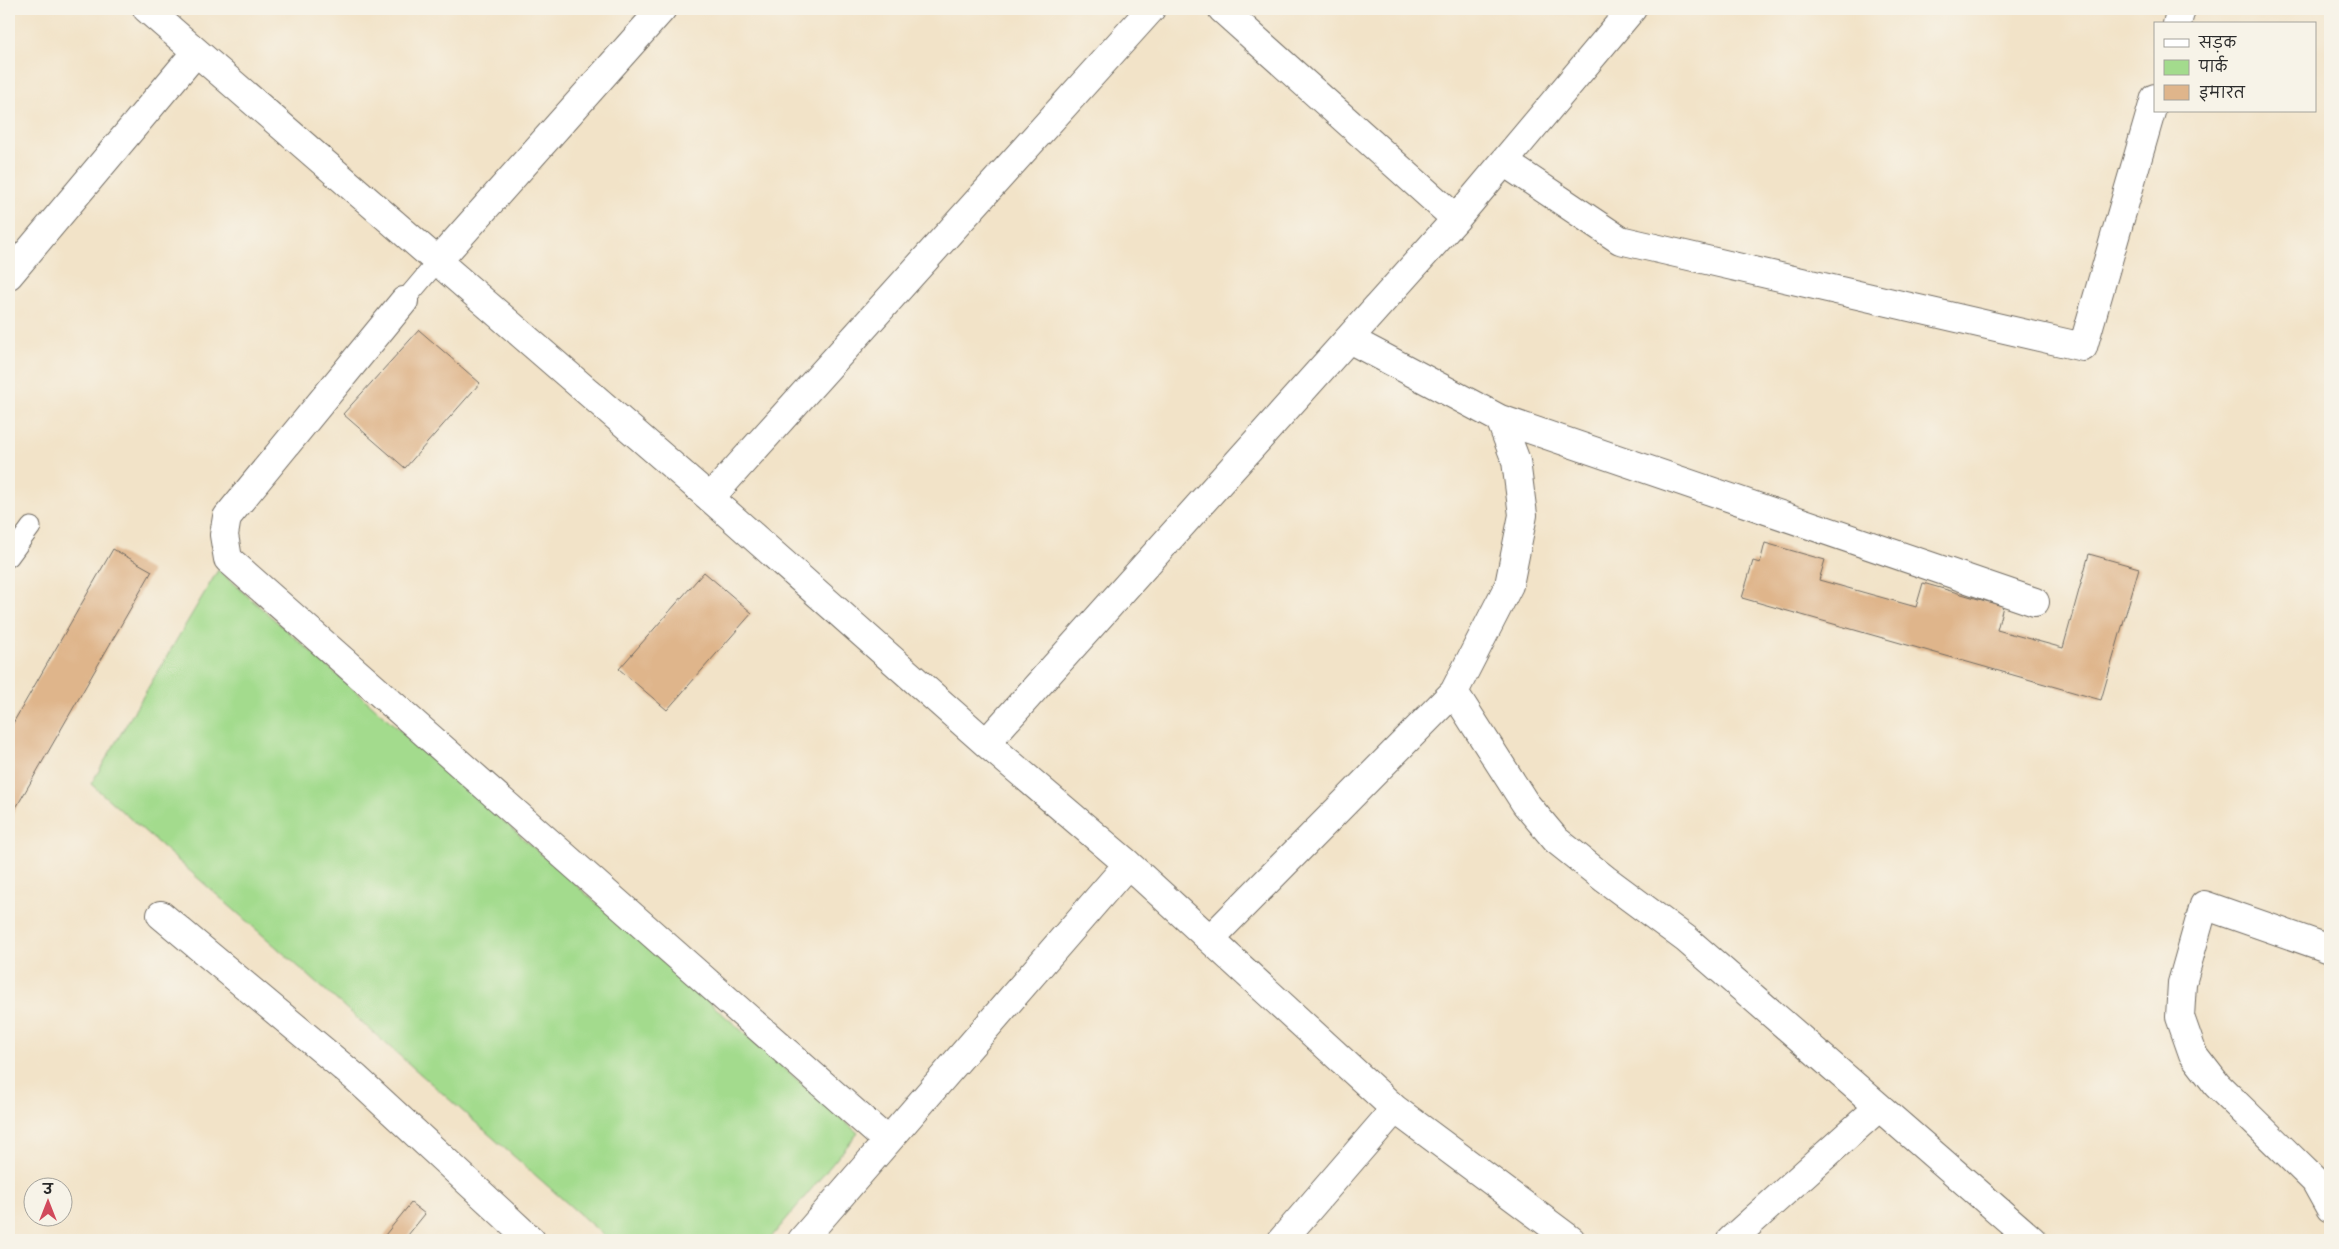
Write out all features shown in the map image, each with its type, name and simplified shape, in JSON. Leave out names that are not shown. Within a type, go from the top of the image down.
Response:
[{"type":"street","points":[[147,9],[710,498],[986,743],[1128,864],[1395,1109],[1571,1240]]},
{"type":"street","points":[[437,262],[662,9]]},
{"type":"street","points":[[710,498],[1151,9]]},
{"type":"street","points":[[1222,9],[1456,219]]},
{"type":"street","points":[[986,743],[1456,219],[1632,9]]},
{"type":"street","points":[[2178,22],[2181,9]]},
{"type":"street","points":[[9,274],[196,52]]},
{"type":"street","points":[[1504,162],[1620,240],[2083,347],[2154,101]]},
{"type":"street","points":[[404,301],[227,517],[224,535],[228,559],[887,1141]]},
{"type":"street","points":[[1349,339],[1500,419],[2035,602]]},
{"type":"street","points":[[1210,939],[1454,692],[1509,585],[1523,515],[1516,461],[1500,419]]},
{"type":"street","points":[[1454,692],[1525,803],[1556,840],[1605,880],[1686,939],[2032,1240]]},
{"type":"street","points":[[802,1240],[1128,864]]},
{"type":"street","points":[[2330,949],[2204,905],[2182,983],[2180,1017],[2193,1054],[2217,1085],[2315,1180],[2330,1208]]},
{"type":"street","points":[[161,915],[356,1078],[531,1240]]},
{"type":"street","points":[[1731,1240],[1879,1107]]},
{"type":"street","points":[[1282,1240],[1395,1109]]},
{"type":"lane","points":[[404,301],[437,262]]},
{"type":"lane","points":[[9,557],[31,527]]},
{"type":"green space","points":[[218,570],[858,1133],[769,1240],[609,1240],[91,784]]},
{"type":"building","points":[[419,330],[480,383],[405,468],[343,414]]},
{"type":"building","points":[[1765,543],[1825,560],[1819,580],[1916,607],[1923,583],[2003,606],[1997,630],[2063,648],[2089,554],[2139,568],[2101,700],[1742,598],[1753,561],[1760,563]]},
{"type":"building","points":[[113,549],[152,571],[9,820],[9,730]]},
{"type":"building","points":[[704,572],[752,613],[667,710],[619,669]]},
{"type":"building","points":[[411,1203],[425,1214],[404,1240],[381,1240]]}]
